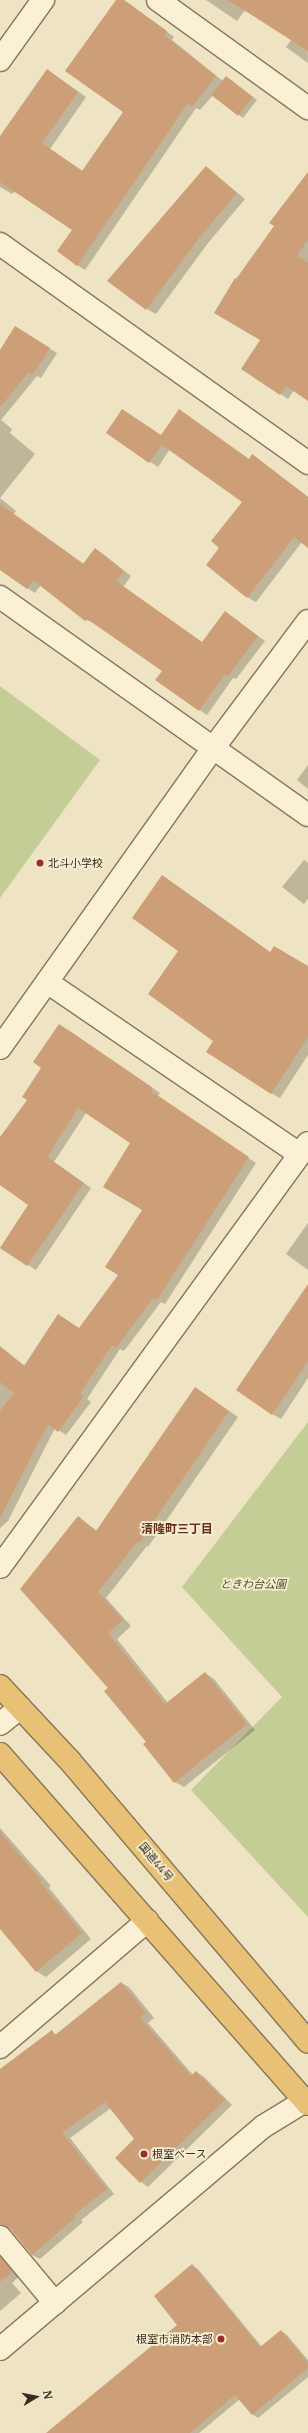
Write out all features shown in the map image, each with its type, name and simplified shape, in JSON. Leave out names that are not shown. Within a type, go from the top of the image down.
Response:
[{"type":"highway","name":"国道44号","points":[[0,1686],[70,1761],[308,2042]]},
{"type":"highway","points":[[0,1754],[307,2102]]},
{"type":"street","points":[[0,60],[43,0]]},
{"type":"street","points":[[158,0],[308,108]]},
{"type":"street","points":[[0,244],[308,463]]},
{"type":"street","points":[[0,597],[308,815]]},
{"type":"street","points":[[0,1048],[214,747],[308,621]]},
{"type":"street","points":[[0,1567],[304,1148],[47,982]]},
{"type":"street","points":[[0,1724],[20,1708]]},
{"type":"street","points":[[0,2047],[147,1921]]},
{"type":"street","points":[[0,2349],[264,2126],[307,2102]]},
{"type":"street","points":[[0,2236],[55,2303]]},
{"type":"green space","points":[[0,686],[100,760],[0,898]]},
{"type":"green space","name":"ときわ台公園","points":[[308,1422],[308,1917],[191,1790],[282,1697],[182,1587]]},
{"type":"building","points":[[116,0],[124,0],[167,31],[164,35],[216,76],[192,107],[188,103],[77,266],[57,251],[72,230],[0,182],[0,136],[47,69],[78,92],[42,143],[82,171],[123,112],[65,71]]},
{"type":"building","points":[[228,0],[308,0],[308,51]]},
{"type":"building","points":[[226,76],[253,97],[238,116],[211,95]]},
{"type":"building","points":[[206,166],[237,193],[199,238],[146,310],[107,281]]},
{"type":"building","points":[[308,172],[308,240],[297,255],[308,263],[308,401],[286,386],[280,395],[241,369],[260,340],[214,313],[235,278],[236,279],[274,226],[269,223]]},
{"type":"building","points":[[15,326],[50,348],[33,374],[29,372],[0,407],[0,350]]},
{"type":"building","points":[[122,409],[161,435],[179,409],[249,459],[252,454],[308,497],[308,548],[294,537],[247,598],[206,565],[219,548],[211,541],[242,502],[162,445],[149,463],[106,433]]},
{"type":"building","points":[[0,504],[83,564],[95,548],[124,571],[116,581],[202,642],[225,611],[258,636],[228,676],[225,674],[199,711],[155,680],[162,671],[87,619],[85,621],[33,580],[27,589],[0,570]]},
{"type":"building","points":[[162,875],[270,952],[274,946],[308,966],[308,1037],[271,1094],[206,1052],[213,1041],[148,994],[178,951],[132,918]]},
{"type":"building","points":[[59,1024],[153,1088],[151,1091],[249,1157],[157,1300],[153,1298],[116,1348],[112,1345],[80,1393],[84,1396],[58,1432],[48,1424],[0,1518],[0,1411],[14,1393],[0,1382],[0,1347],[24,1366],[58,1314],[79,1328],[118,1275],[105,1267],[142,1210],[103,1187],[130,1143],[78,1108],[47,1157],[84,1183],[27,1266],[0,1248],[28,1205],[0,1185],[0,1137],[27,1100],[22,1097],[41,1068],[33,1062]]},
{"type":"building","points":[[308,1284],[308,1361],[272,1415],[236,1390]]},
{"type":"building","points":[[195,1387],[229,1411],[139,1543],[137,1542],[98,1592],[123,1620],[108,1633],[165,1704],[205,1672],[247,1724],[174,1783],[143,1744],[146,1742],[104,1691],[108,1688],[20,1589],[78,1516],[96,1531]]},
{"type":"building","points":[[0,1832],[42,1881],[40,1882],[82,1933],[36,1972],[0,1929]]},
{"type":"building","points":[[121,1982],[146,2013],[140,2018],[191,2076],[196,2071],[225,2100],[140,2183],[115,2158],[134,2139],[105,2102],[62,2133],[107,2189],[74,2215],[76,2217],[32,2255],[10,2229],[0,2225],[0,2069],[52,2030],[55,2035]]},
{"type":"building","points":[[0,2257],[13,2272],[0,2282]]},
{"type":"building","points":[[192,2264],[260,2347],[281,2330],[308,2363],[308,2368],[252,2415],[235,2395],[190,2433],[46,2433],[177,2325],[154,2296]]},
{"type":"place","name":"北斗小学校","points":[[40,863]]},
{"type":"place","name":"根室ベース","points":[[144,2154]]},
{"type":"place","name":"根室市消防本部","points":[[221,2339]]},
{"type":"district","name":"清隆町三丁目","points":[[177,1529]]}]
